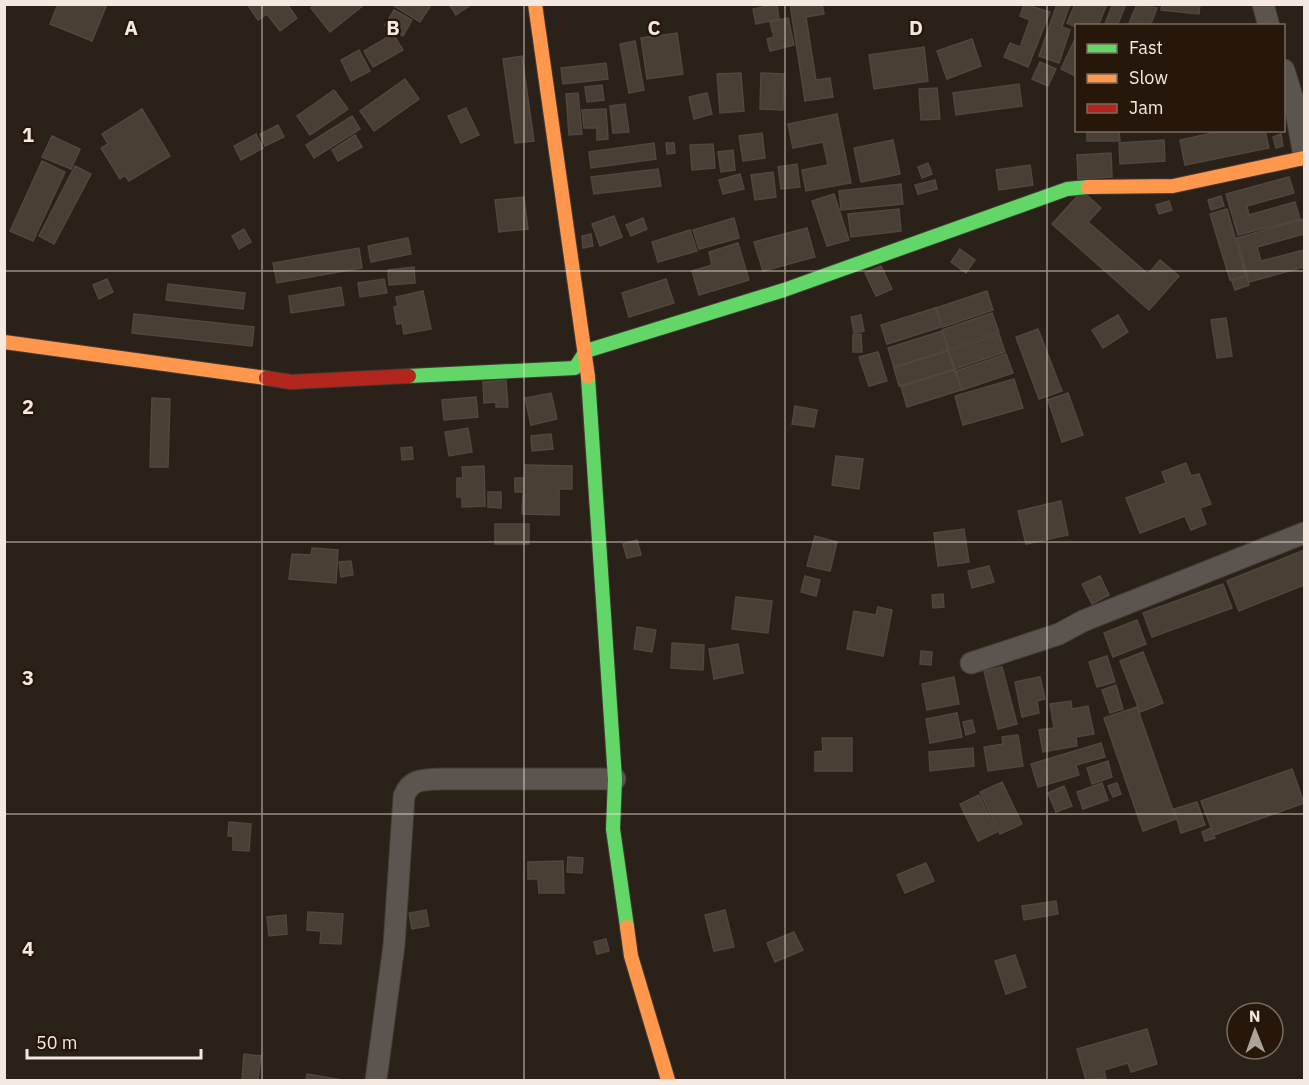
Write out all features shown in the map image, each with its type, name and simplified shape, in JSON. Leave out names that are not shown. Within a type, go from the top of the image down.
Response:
[{"type":"street","points":[[535,4],[586,351],[615,779],[613,829],[631,956],[668,1080]]},
{"type":"street","points":[[1263,4],[1268,24]]},
{"type":"street","points":[[4,342],[291,382],[575,368],[586,351],[784,290],[1067,189],[1085,186],[1105,189],[1173,186],[1305,157],[1300,105],[1285,72]]},
{"type":"street","points":[[971,663],[1059,634],[1083,621],[1305,533]]},
{"type":"street","points":[[376,1080],[394,945],[404,796],[408,786],[414,781],[441,779],[615,779]]},
{"type":"building","points":[[58,4],[107,4],[92,41],[50,24]]},
{"type":"building","points":[[253,4],[287,4],[297,18],[280,31],[267,14],[258,20],[249,7]]},
{"type":"building","points":[[315,4],[365,4],[330,32],[311,8]]},
{"type":"building","points":[[391,4],[429,4],[431,5],[420,22]]},
{"type":"building","points":[[449,4],[472,4],[456,15]]},
{"type":"building","points":[[777,4],[779,19],[756,24],[753,9]]},
{"type":"building","points":[[790,4],[822,4],[824,14],[806,17],[816,80],[830,78],[833,97],[805,101]]},
{"type":"building","points":[[1024,4],[1050,12],[1028,67],[1004,57],[1010,43],[1020,47],[1030,20],[1020,16]]},
{"type":"building","points":[[1057,4],[1070,4],[1062,27],[1070,30],[1059,63],[1039,56]]},
{"type":"building","points":[[1075,4],[1107,4],[1099,24],[1075,24],[1075,27],[1067,23]]},
{"type":"building","points":[[1113,4],[1126,4],[1118,24],[1105,24]]},
{"type":"building","points":[[1137,4],[1157,8],[1151,24],[1129,24]]},
{"type":"building","points":[[1162,4],[1200,4],[1199,14],[1161,10]]},
{"type":"building","points":[[394,10],[412,20],[403,36],[385,25]]},
{"type":"building","points":[[788,18],[794,45],[770,51],[767,39],[774,37],[770,22]]},
{"type":"building","points":[[677,33],[683,74],[647,79],[641,38]]},
{"type":"building","points":[[393,34],[403,50],[373,67],[364,51]]},
{"type":"building","points":[[972,39],[981,66],[947,79],[937,51]]},
{"type":"building","points":[[1075,39],[1075,76],[1061,69]]},
{"type":"building","points":[[635,41],[644,90],[629,93],[620,44]]},
{"type":"building","points":[[924,47],[928,81],[874,89],[869,55]]},
{"type":"building","points":[[359,50],[370,71],[351,81],[341,60]]},
{"type":"building","points":[[522,56],[534,141],[515,143],[503,59]]},
{"type":"building","points":[[1040,62],[1056,69],[1048,86],[1032,79]]},
{"type":"building","points":[[606,63],[608,79],[563,84],[561,68]]},
{"type":"building","points":[[741,73],[744,111],[720,113],[717,74]]},
{"type":"building","points":[[761,73],[784,74],[783,110],[760,109]]},
{"type":"building","points":[[405,79],[419,99],[374,131],[360,111]]},
{"type":"building","points":[[1019,84],[1022,106],[956,115],[953,93]]},
{"type":"building","points":[[602,85],[604,100],[587,102],[585,87]]},
{"type":"building","points":[[937,88],[940,119],[921,120],[919,89]]},
{"type":"building","points":[[334,90],[348,109],[310,135],[297,116]]},
{"type":"building","points":[[578,93],[582,134],[569,135],[566,94]]},
{"type":"building","points":[[707,93],[712,114],[694,119],[689,97]]},
{"type":"building","points":[[625,104],[629,132],[613,133],[610,106]]},
{"type":"building","points":[[466,108],[479,135],[461,143],[448,116]]},
{"type":"building","points":[[142,109],[170,156],[129,181],[125,175],[120,179],[101,148],[108,144],[102,134]]},
{"type":"building","points":[[606,109],[608,139],[597,140],[597,128],[584,128],[582,110]]},
{"type":"building","points":[[837,114],[851,183],[806,191],[802,170],[828,165],[823,142],[793,148],[788,124]]},
{"type":"building","points":[[352,116],[360,129],[314,158],[306,145]]},
{"type":"building","points":[[278,125],[284,137],[265,146],[260,134]]},
{"type":"building","points":[[1087,132],[1119,132],[1120,141],[1087,141]]},
{"type":"building","points":[[1217,132],[1265,132],[1269,148],[1185,165],[1180,140]]},
{"type":"building","points":[[762,133],[765,158],[743,161],[739,136]]},
{"type":"building","points":[[256,134],[263,148],[241,160],[234,146]]},
{"type":"building","points":[[1281,134],[1283,146],[1276,148],[1273,137]]},
{"type":"building","points":[[355,135],[362,147],[338,161],[332,150]]},
{"type":"building","points":[[52,136],[80,149],[71,169],[42,157]]},
{"type":"building","points":[[893,140],[900,174],[861,182],[854,148]]},
{"type":"building","points":[[1164,140],[1165,161],[1120,164],[1119,143]]},
{"type":"building","points":[[654,143],[656,159],[591,168],[589,152]]},
{"type":"building","points":[[666,143],[674,143],[675,153],[667,154]]},
{"type":"building","points":[[713,144],[715,168],[692,170],[690,145]]},
{"type":"building","points":[[733,150],[735,170],[721,172],[718,152]]},
{"type":"building","points":[[1111,153],[1112,177],[1078,179],[1077,155]]},
{"type":"building","points":[[42,161],[65,172],[33,241],[10,231]]},
{"type":"building","points":[[928,163],[932,174],[922,178],[918,167]]},
{"type":"building","points":[[797,164],[800,187],[781,189],[778,167]]},
{"type":"building","points":[[1030,165],[1033,185],[999,190],[996,170]]},
{"type":"building","points":[[75,166],[91,174],[54,244],[39,236]]},
{"type":"building","points":[[658,169],[661,186],[594,194],[591,177]]},
{"type":"building","points":[[773,172],[776,197],[755,200],[751,175]]},
{"type":"building","points":[[740,174],[744,189],[723,194],[719,180]]},
{"type":"building","points":[[1289,177],[1294,193],[1247,206],[1249,215],[1295,202],[1300,219],[1238,235],[1226,194]]},
{"type":"building","points":[[935,180],[937,189],[918,194],[915,185]]},
{"type":"building","points":[[901,184],[903,204],[841,210],[839,191]]},
{"type":"building","points":[[1082,191],[1101,208],[1088,222],[1148,274],[1160,260],[1179,276],[1149,310],[1052,224]]},
{"type":"building","points":[[834,194],[849,240],[827,246],[812,201]]},
{"type":"building","points":[[1221,196],[1224,206],[1211,210],[1208,200]]},
{"type":"building","points":[[524,197],[528,229],[499,232],[495,200]]},
{"type":"building","points":[[1169,201],[1172,210],[1159,214],[1156,205]]},
{"type":"building","points":[[899,209],[901,231],[851,237],[848,214]]},
{"type":"building","points":[[1227,209],[1246,276],[1230,280],[1210,214]]},
{"type":"building","points":[[614,216],[622,237],[600,246],[592,224]]},
{"type":"building","points":[[643,218],[647,229],[631,236],[626,225]]},
{"type":"building","points":[[734,218],[739,238],[699,249],[693,230]]},
{"type":"building","points":[[1304,219],[1304,234],[1257,247],[1261,261],[1304,250],[1304,267],[1249,282],[1237,238]]},
{"type":"building","points":[[807,228],[815,257],[763,271],[754,242]]},
{"type":"building","points":[[244,229],[251,242],[239,249],[232,236]]},
{"type":"building","points":[[690,230],[697,251],[658,262],[652,242]]},
{"type":"building","points":[[591,234],[593,246],[583,248],[582,236]]},
{"type":"building","points":[[408,238],[411,254],[371,262],[368,246]]},
{"type":"building","points":[[738,243],[749,280],[699,295],[692,271],[712,265],[709,252]]},
{"type":"building","points":[[359,248],[362,268],[277,283],[273,263]]},
{"type":"building","points":[[960,249],[975,260],[966,273],[951,262]]},
{"type":"building","points":[[881,266],[892,289],[876,296],[865,273]]},
{"type":"building","points":[[414,267],[415,283],[389,285],[388,270]]},
{"type":"building","points":[[1246,276],[1249,285],[1235,290],[1232,281]]},
{"type":"building","points":[[107,279],[113,292],[99,299],[93,285]]},
{"type":"building","points":[[384,279],[387,293],[360,297],[358,283]]},
{"type":"building","points":[[666,279],[674,303],[629,317],[622,293]]},
{"type":"building","points":[[168,284],[245,293],[243,309],[166,300]]},
{"type":"building","points":[[341,287],[344,305],[291,313],[289,296]]},
{"type":"building","points":[[423,291],[431,329],[404,334],[402,323],[397,324],[394,307],[398,306],[396,297]]},
{"type":"building","points":[[987,291],[993,310],[943,327],[936,308]]},
{"type":"building","points":[[935,308],[941,327],[887,344],[881,325]]},
{"type":"building","points":[[992,313],[999,332],[949,349],[942,330]]},
{"type":"building","points":[[134,314],[254,327],[252,346],[132,333]]},
{"type":"building","points":[[861,315],[864,331],[854,333],[851,317]]},
{"type":"building","points":[[1118,315],[1128,332],[1103,348],[1092,330]]},
{"type":"building","points":[[1226,318],[1232,356],[1217,358],[1211,320]]},
{"type":"building","points":[[1038,329],[1062,391],[1039,399],[1016,337]]},
{"type":"building","points":[[942,331],[948,350],[894,367],[888,348]]},
{"type":"building","points":[[861,334],[862,352],[853,352],[853,335]]},
{"type":"building","points":[[999,334],[1005,352],[955,369],[949,351]]},
{"type":"building","points":[[948,351],[954,369],[899,386],[894,368]]},
{"type":"building","points":[[878,352],[887,381],[869,386],[859,357]]},
{"type":"building","points":[[1006,354],[1013,373],[962,390],[956,371]]},
{"type":"building","points":[[955,370],[961,390],[907,407],[901,387]]},
{"type":"building","points":[[1014,379],[1023,408],[963,425],[955,396]]},
{"type":"building","points":[[506,380],[508,407],[496,407],[496,402],[484,403],[483,382]]},
{"type":"building","points":[[551,393],[557,419],[531,425],[525,398]]},
{"type":"building","points":[[1068,393],[1083,435],[1062,442],[1048,400]]},
{"type":"building","points":[[476,397],[478,417],[444,420],[442,400]]},
{"type":"building","points":[[152,398],[170,399],[168,467],[150,467]]},
{"type":"building","points":[[795,406],[817,410],[814,427],[792,424]]},
{"type":"building","points":[[468,428],[472,452],[449,456],[445,432]]},
{"type":"building","points":[[551,434],[553,449],[532,451],[531,436]]},
{"type":"building","points":[[412,447],[413,459],[402,460],[401,448]]},
{"type":"building","points":[[836,456],[863,459],[859,489],[832,485]]},
{"type":"building","points":[[1186,463],[1191,476],[1199,474],[1211,504],[1200,508],[1206,524],[1191,530],[1185,516],[1140,533],[1126,498],[1166,483],[1162,472]]},
{"type":"building","points":[[525,465],[572,466],[572,489],[559,489],[559,515],[522,514],[523,492],[515,492],[515,478],[525,478]]},
{"type":"building","points":[[484,466],[485,506],[462,507],[462,497],[457,497],[457,478],[463,478],[462,467]]},
{"type":"building","points":[[488,492],[501,492],[501,508],[488,507]]},
{"type":"building","points":[[1061,501],[1068,535],[1026,544],[1018,511]]},
{"type":"building","points":[[495,524],[529,524],[529,544],[495,544]]},
{"type":"building","points":[[964,529],[969,562],[938,566],[934,533]]},
{"type":"building","points":[[815,536],[837,542],[830,571],[807,566]]},
{"type":"building","points":[[637,540],[641,555],[627,558],[623,544]]},
{"type":"building","points":[[312,548],[338,550],[336,583],[289,579],[292,554],[311,555]]},
{"type":"building","points":[[1304,550],[1304,585],[1239,611],[1227,581]]},
{"type":"building","points":[[351,561],[353,575],[341,577],[339,562]]},
{"type":"building","points":[[989,566],[994,582],[972,588],[968,571]]},
{"type":"building","points":[[805,576],[820,580],[816,596],[801,592]]},
{"type":"building","points":[[1100,576],[1109,595],[1092,604],[1082,584]]},
{"type":"building","points":[[1223,584],[1232,608],[1152,637],[1143,613]]},
{"type":"building","points":[[943,594],[944,607],[933,608],[932,595]]},
{"type":"building","points":[[736,597],[772,601],[768,633],[732,629]]},
{"type":"building","points":[[878,607],[892,610],[883,656],[847,649],[854,611],[876,615]]},
{"type":"building","points":[[1137,620],[1146,644],[1113,657],[1104,633]]},
{"type":"building","points":[[637,627],[656,630],[652,652],[634,649]]},
{"type":"building","points":[[672,643],[704,645],[703,670],[671,668]]},
{"type":"building","points":[[738,644],[743,673],[714,679],[709,649]]},
{"type":"building","points":[[921,651],[932,652],[931,665],[920,664]]},
{"type":"building","points":[[1143,652],[1163,703],[1140,712],[1120,661]]},
{"type":"building","points":[[1107,656],[1115,682],[1097,687],[1089,662]]},
{"type":"building","points":[[1002,667],[1017,724],[998,729],[984,671]]},
{"type":"building","points":[[954,677],[959,704],[927,710],[922,684]]},
{"type":"building","points":[[1040,677],[1045,699],[1037,701],[1039,713],[1022,717],[1015,682]]},
{"type":"building","points":[[1116,685],[1123,709],[1110,713],[1102,690]]},
{"type":"building","points":[[1071,701],[1072,709],[1088,706],[1094,734],[1076,737],[1077,746],[1043,752],[1039,730],[1054,728],[1050,704]]},
{"type":"building","points":[[1137,707],[1176,819],[1143,831],[1104,718]]},
{"type":"building","points":[[957,713],[962,737],[930,743],[926,719]]},
{"type":"building","points":[[972,720],[975,732],[966,735],[963,722]]},
{"type":"building","points":[[1018,735],[1023,766],[988,771],[984,747],[1003,744],[1002,737]]},
{"type":"building","points":[[822,738],[852,738],[852,771],[815,771],[815,752],[823,751]]},
{"type":"building","points":[[1101,743],[1105,757],[1076,765],[1079,775],[1038,787],[1031,764]]},
{"type":"building","points":[[973,748],[974,766],[930,771],[929,752]]},
{"type":"building","points":[[1108,761],[1112,777],[1092,784],[1087,768]]},
{"type":"building","points":[[1292,769],[1304,803],[1214,835],[1201,801]]},
{"type":"building","points":[[1002,782],[1022,824],[1000,834],[980,792]]},
{"type":"building","points":[[1102,783],[1108,800],[1083,809],[1077,792]]},
{"type":"building","points":[[1117,783],[1121,794],[1113,797],[1108,786]]},
{"type":"building","points":[[1064,786],[1072,806],[1056,812],[1048,793]]},
{"type":"building","points":[[979,795],[997,832],[978,841],[960,804]]},
{"type":"building","points":[[1197,802],[1205,825],[1181,833],[1174,809]]},
{"type":"building","points":[[229,822],[251,824],[249,851],[233,850],[233,836],[228,836]]},
{"type":"building","points":[[1211,828],[1215,838],[1205,841],[1202,832]]},
{"type":"building","points":[[568,857],[583,858],[582,873],[567,872]]},
{"type":"building","points":[[563,861],[564,893],[539,893],[538,879],[528,879],[528,862]]},
{"type":"building","points":[[926,863],[934,881],[905,893],[897,875]]},
{"type":"building","points":[[1056,901],[1058,914],[1024,920],[1022,906]]},
{"type":"building","points":[[426,910],[429,926],[412,929],[409,913]]},
{"type":"building","points":[[725,910],[734,947],[714,951],[705,915]]},
{"type":"building","points":[[308,912],[343,914],[341,944],[320,943],[321,931],[307,930]]},
{"type":"building","points":[[286,915],[287,934],[269,936],[267,917]]},
{"type":"building","points":[[794,932],[803,950],[775,962],[767,943]]},
{"type":"building","points":[[606,939],[609,951],[597,954],[594,942]]},
{"type":"building","points":[[1015,955],[1026,987],[1006,994],[995,961]]},
{"type":"building","points":[[1147,1029],[1157,1064],[1131,1072],[1128,1063],[1104,1070],[1106,1078],[1086,1080],[1077,1049]]},
{"type":"building","points":[[244,1054],[261,1056],[258,1080],[242,1080]]},
{"type":"building","points":[[307,1074],[343,1080],[306,1080]]},
{"type":"traffic: fast","points":[[409,376],[575,368],[586,351],[784,290],[1067,189],[1088,187]]},
{"type":"traffic: fast","points":[[588,377],[615,779],[613,829],[627,927]]},
{"type":"traffic: slow","points":[[535,4],[588,377]]},
{"type":"traffic: slow","points":[[1088,187],[1173,186],[1304,158]]},
{"type":"traffic: slow","points":[[4,342],[266,378]]},
{"type":"traffic: slow","points":[[627,927],[631,956],[668,1080]]},
{"type":"traffic: jam","points":[[266,378],[291,382],[409,376]]}]
